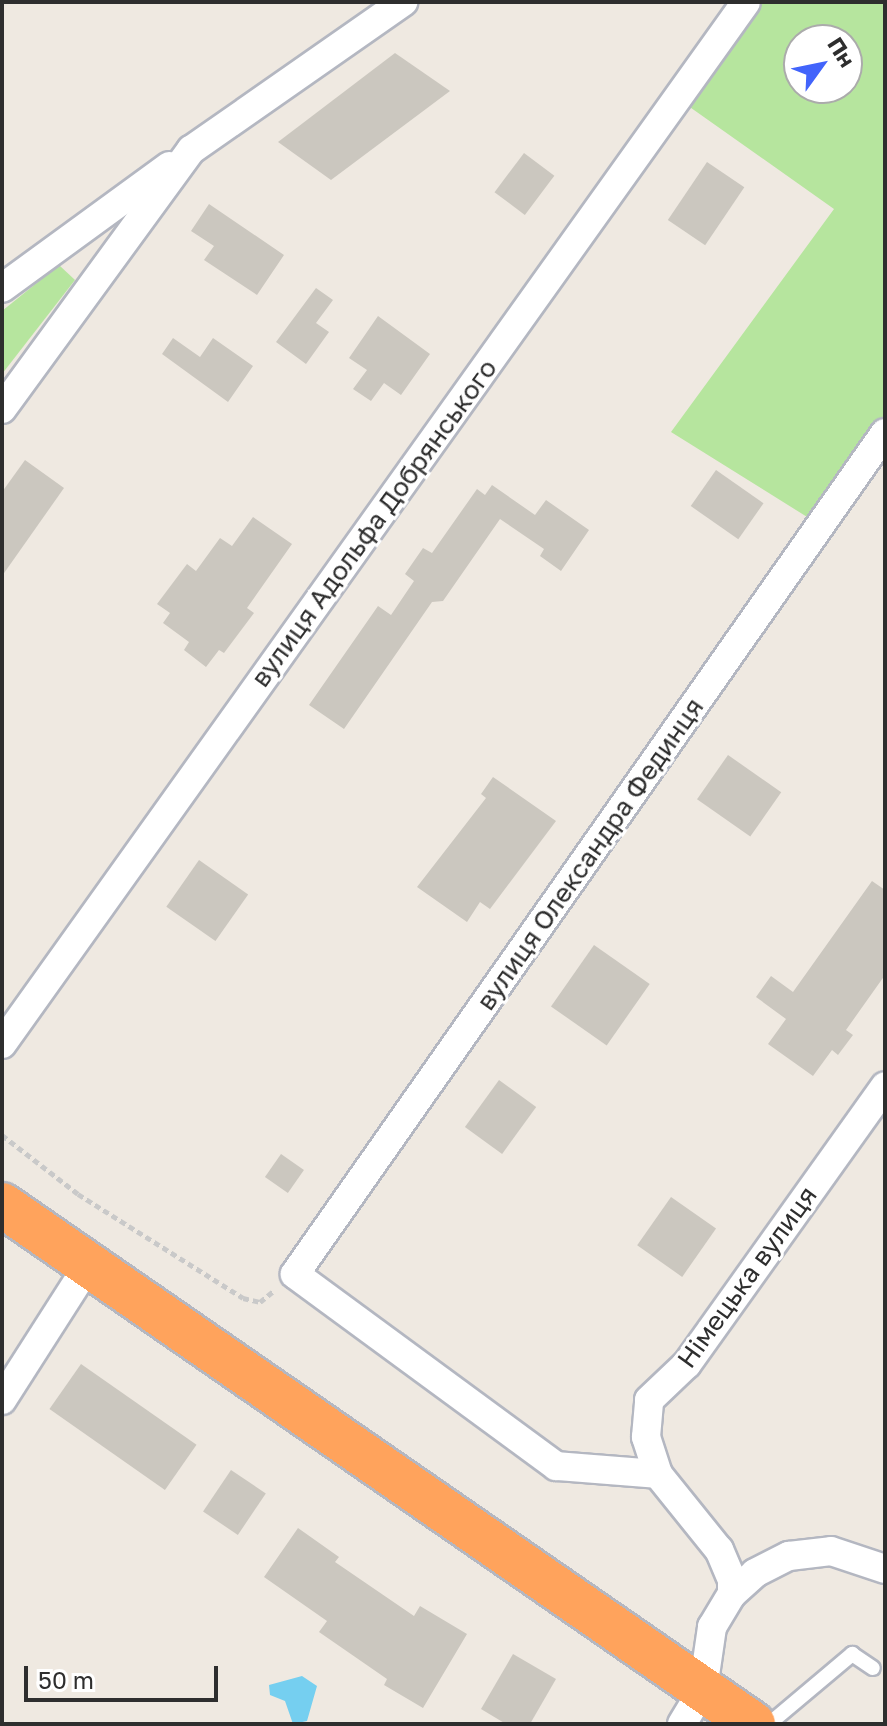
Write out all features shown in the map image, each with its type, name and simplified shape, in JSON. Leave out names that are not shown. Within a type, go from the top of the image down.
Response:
[{"type":"highway","points":[[2,1205],[89,1264],[692,1707],[753,1724]]},
{"type":"street","points":[[2,288],[191,150],[403,2]]},
{"type":"street","name":"вулиця Адольфа Добрянського","points":[[2,1044],[746,2]]},
{"type":"street","points":[[2,409],[191,150]]},
{"type":"street","name":"вулиця Олександра Фединця","points":[[295,1274],[885,433]]},
{"type":"street","name":"Німецька вулиця","points":[[658,1474],[644,1419],[654,1391],[687,1364],[885,1086]]},
{"type":"street","points":[[2,1400],[89,1264]]},
{"type":"street","points":[[295,1274],[556,1466],[658,1474],[728,1563],[732,1594]]},
{"type":"street","points":[[692,1707],[712,1627],[732,1594],[755,1573],[789,1556],[831,1551],[885,1569]]},
{"type":"lane","points":[[769,1724],[852,1654],[873,1668]]},
{"type":"path","points":[[2,1135],[78,1194],[243,1298],[260,1302],[295,1274]]},
{"type":"green space","points":[[746,2],[885,2],[885,433],[820,525],[671,432],[834,209],[677,98]]},
{"type":"green space","points":[[59,265],[75,280],[2,374],[2,311]]},
{"type":"water","points":[[302,1676],[317,1686],[307,1721],[293,1724],[285,1701],[270,1695],[269,1685]]},
{"type":"building","points":[[395,53],[450,91],[331,180],[278,142]]},
{"type":"building","points":[[524,153],[554,176],[525,215],[495,192]]},
{"type":"building","points":[[707,162],[744,187],[705,245],[668,220]]},
{"type":"building","points":[[209,204],[284,255],[257,295],[204,260],[214,246],[191,231]]},
{"type":"building","points":[[316,288],[333,300],[316,323],[329,332],[306,364],[276,342]]},
{"type":"building","points":[[378,316],[430,354],[401,395],[384,383],[371,401],[353,389],[367,370],[349,358]]},
{"type":"building","points":[[173,338],[200,357],[213,338],[253,366],[228,402],[162,354]]},
{"type":"building","points":[[25,460],[64,488],[2,576],[2,492]]},
{"type":"building","points":[[716,470],[764,503],[738,539],[691,506]]},
{"type":"building","points":[[492,485],[535,515],[546,500],[589,530],[561,571],[540,556],[544,549],[500,519],[443,601],[432,602],[344,729],[309,705],[378,606],[391,615],[414,581],[405,574],[423,548],[432,553],[477,489],[485,495]]},
{"type":"building","points":[[253,517],[292,544],[247,608],[254,613],[224,653],[219,650],[206,667],[184,650],[189,642],[163,623],[170,613],[157,604],[187,564],[196,571],[220,538],[232,546]]},
{"type":"building","points":[[728,755],[781,792],[750,837],[697,799]]},
{"type":"building","points":[[493,777],[556,821],[490,909],[480,902],[467,922],[417,887],[486,798],[481,794]]},
{"type":"building","points":[[199,860],[248,894],[215,941],[166,907]]},
{"type":"building","points":[[872,881],[885,890],[885,975],[846,1030],[853,1035],[838,1055],[832,1050],[813,1076],[768,1044],[786,1019],[756,997],[771,976],[793,992]]},
{"type":"building","points":[[594,945],[650,984],[607,1045],[551,1006]]},
{"type":"building","points":[[499,1080],[536,1107],[502,1154],[465,1127]]},
{"type":"building","points":[[281,1154],[304,1170],[288,1193],[265,1177]]},
{"type":"building","points":[[671,1197],[716,1229],[682,1277],[637,1245]]},
{"type":"building","points":[[81,1364],[197,1445],[165,1490],[49,1409]]},
{"type":"building","points":[[231,1470],[266,1493],[238,1535],[203,1511]]},
{"type":"building","points":[[298,1528],[339,1557],[335,1562],[414,1616],[420,1606],[467,1634],[423,1708],[384,1685],[387,1679],[319,1632],[327,1621],[264,1577]]},
{"type":"building","points":[[513,1654],[556,1679],[530,1724],[506,1724],[481,1709]]}]
